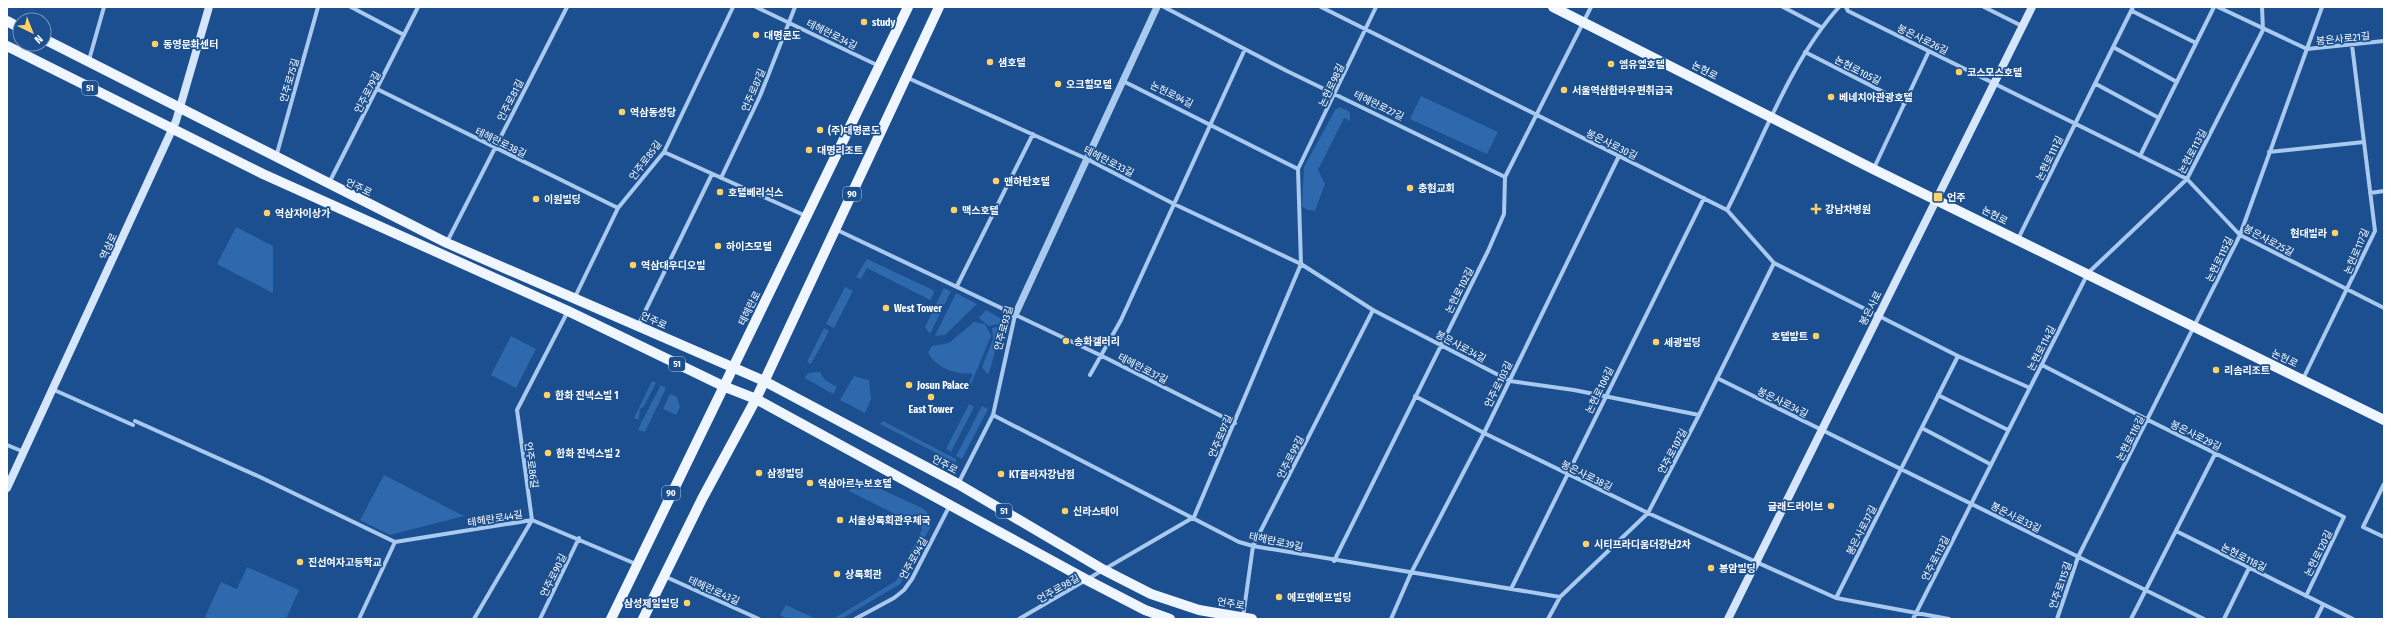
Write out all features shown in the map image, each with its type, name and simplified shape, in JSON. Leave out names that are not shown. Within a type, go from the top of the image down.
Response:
[{"type":"main road","name":"역삼로","points":[[7,488],[172,130],[180,109],[209,7]]},
{"type":"main road","name":"테헤란로","points":[[611,619],[732,367],[808,217],[844,137],[908,7]]},
{"type":"main road","name":"90","points":[[643,619],[756,399],[939,7]]},
{"type":"main road","name":"논현로","points":[[1553,7],[1873,169],[2088,273],[2384,420]]},
{"type":"main road","name":"봉은사로","points":[[1728,619],[1754,562],[2032,7]]},
{"type":"main road","name":"언주로","points":[[52,43],[328,185],[447,243],[764,381],[958,484],[1104,570],[1151,594],[1199,610],[1247,618]]},
{"type":"main road","name":"51","points":[[7,46],[172,130],[263,174],[568,311],[723,386],[756,399],[1087,580],[1145,610],[1170,619]]},
{"type":"street","points":[[89,61],[104,7]]},
{"type":"street","name":"언주로75길","points":[[276,158],[318,7]]},
{"type":"street","points":[[351,7],[404,35]]},
{"type":"street","name":"언주로79길","points":[[328,185],[418,7]]},
{"type":"street","name":"언주로81길","points":[[447,243],[567,7]]},
{"type":"street","name":"언주로85길","points":[[574,298],[618,208],[664,152],[733,7]]},
{"type":"street","name":"테헤란로34길","points":[[756,7],[880,66]]},
{"type":"street","name":"언주로87길","points":[[721,178],[760,96],[796,7]]},
{"type":"street","points":[[1087,159],[1157,7]]},
{"type":"street","name":"테헤란로27길","points":[[1164,7],[1245,49],[1506,177]]},
{"type":"street","name":"봉은사로30길","points":[[1321,7],[1727,210],[1774,263],[1878,315]]},
{"type":"street","name":"논현로98길","points":[[1301,264],[1298,169],[1336,93],[1376,7]]},
{"type":"street","name":"논현로102길","points":[[1334,561],[1504,214],[1506,177],[1591,7]]},
{"type":"street","points":[[1783,7],[1788,8],[1821,27]]},
{"type":"street","points":[[1727,210],[1805,52],[1821,27],[1838,7]]},
{"type":"street","name":"봉은사로26길","points":[[1846,7],[1848,11],[1995,83]]},
{"type":"street","points":[[1984,7],[2022,26]]},
{"type":"street","points":[[2140,156],[2214,7]]},
{"type":"street","name":"봉은사로21길","points":[[2218,7],[2263,30],[2307,49],[2384,41]]},
{"type":"street","name":"논현로113길","points":[[2088,273],[2187,179],[2263,30],[2262,7]]},
{"type":"street","name":"논현로115길","points":[[2195,326],[2240,235],[2322,7]]},
{"type":"street","name":"논현로111길","points":[[2018,240],[2132,9],[2196,43]]},
{"type":"street","name":"논현로117길","points":[[2302,380],[2348,289],[2375,231],[2352,45]]},
{"type":"street","points":[[2113,47],[2177,82]]},
{"type":"street","points":[[1090,375],[1121,320],[1212,125],[1245,49]]},
{"type":"street","points":[[1873,169],[1929,51]]},
{"type":"street","name":"논현로105길","points":[[1805,52],[1905,103]]},
{"type":"street","name":"테헤란로33길","points":[[907,77],[1087,159],[1174,204],[1301,264]]},
{"type":"street","name":"논현로94길","points":[[1123,81],[1212,125]]},
{"type":"street","name":"봉은사로25길","points":[[1995,83],[2187,179],[2240,235],[2384,308]]},
{"type":"street","points":[[2096,84],[2159,118]]},
{"type":"street","name":"테헤란로38길","points":[[377,89],[618,208]]},
{"type":"street","points":[[1212,125],[1298,169]]},
{"type":"street","points":[[956,286],[1033,134]]},
{"type":"street","points":[[2269,152],[2364,142]]},
{"type":"street","points":[[664,152],[808,217]]},
{"type":"street","name":"언주로103길","points":[[1391,619],[1411,573],[1510,381],[1618,156]]},
{"type":"street","name":"언주로93길","points":[[958,484],[993,415],[1015,315],[1087,159]]},
{"type":"street","points":[[638,327],[712,174]]},
{"type":"street","points":[[2370,193],[2384,191]]},
{"type":"street","name":"논현로106길","points":[[1511,590],[1704,198]]},
{"type":"street","name":"테헤란로37길","points":[[835,229],[1102,356],[1235,423]]},
{"type":"street","name":"언주로107길","points":[[1548,619],[1560,597],[1648,514],[1700,415],[1774,263]]},
{"type":"street","name":"봉은사로34길","points":[[1301,264],[1373,310],[1510,381],[1700,415]]},
{"type":"street","name":"언주로97길","points":[[1194,517],[1301,264]]},
{"type":"street","name":"논현로114길","points":[[1971,503],[2088,273]]},
{"type":"street","name":"언주로99길","points":[[1247,618],[1253,546],[1373,310]]},
{"type":"street","name":"언주로86길","points":[[532,520],[517,410],[568,311]]},
{"type":"street","points":[[1878,315],[1958,356],[2030,388]]},
{"type":"street","name":"논현로116길","points":[[2078,557],[2195,326]]},
{"type":"street","points":[[1901,470],[1958,356]]},
{"type":"street","name":"봉은사로29길","points":[[2042,365],[2215,454],[2344,517]]},
{"type":"street","name":"봉은사로34길","points":[[1717,378],[1821,429]]},
{"type":"street","points":[[52,389],[260,477],[395,542],[359,619]]},
{"type":"street","points":[[1938,395],[2008,430]]},
{"type":"street","name":"봉은사로38길","points":[[1415,396],[1484,433],[1648,514],[1754,562]]},
{"type":"street","name":"테헤란로39길","points":[[993,415],[1194,517],[1239,542],[1334,561],[1560,597]]},
{"type":"street","points":[[1922,428],[1990,464]]},
{"type":"street","name":"봉은사로33길","points":[[1821,429],[2204,619]]},
{"type":"street","points":[[7,444],[24,452]]},
{"type":"street","points":[[2131,619],[2215,454]]},
{"type":"street","name":"봉은사로37길","points":[[1836,598],[1901,470]]},
{"type":"street","points":[[2384,484],[2363,527],[2384,537]]},
{"type":"street","name":"언주로113길","points":[[1913,619],[1971,503]]},
{"type":"street","name":"언주로94길","points":[[855,619],[904,590],[912,579],[950,504]]},
{"type":"street","points":[[1104,570],[1194,517]]},
{"type":"street","name":"논현로120길","points":[[2306,596],[2344,517]]},
{"type":"street","points":[[474,619],[532,520]]},
{"type":"street","name":"테헤란로44길","points":[[395,542],[532,520],[579,538],[637,564]]},
{"type":"street","name":"논현로118길","points":[[2176,531],[2353,619]]},
{"type":"street","name":"언주로90길","points":[[540,619],[579,538]]},
{"type":"street","name":"언주로115길","points":[[2057,619],[2078,557]]},
{"type":"street","points":[[1754,562],[1836,598],[1949,619]]},
{"type":"street","points":[[2224,619],[2249,568]]},
{"type":"street","name":"언주로98길","points":[[1019,619],[1104,570]]},
{"type":"street","name":"테헤란로43길","points":[[664,576],[759,619]]},
{"type":"street","points":[[2316,619],[2323,605]]},
{"type":"shaded area","points":[[1421,96],[1498,132],[1487,154],[1410,119]]},
{"type":"shaded area","points":[[1340,107],[1350,112],[1350,121],[1344,118],[1318,170],[1325,184],[1315,211],[1307,210],[1302,206],[1304,167],[1335,110]]},
{"type":"shaded area","points":[[236,227],[273,246],[273,293],[217,264]]},
{"type":"shaded area","points":[[867,259],[933,290],[934,293],[930,300],[867,268],[861,279],[856,277]]},
{"type":"shaded area","points":[[845,287],[853,291],[834,328],[826,324]]},
{"type":"shaded area","points":[[944,288],[951,291],[930,334],[925,327]]},
{"type":"shaded area","points":[[956,293],[977,304],[945,335],[935,336]]},
{"type":"shaded area","points":[[986,310],[1002,319],[1003,323],[989,326],[979,318]]},
{"type":"shaded area","points":[[974,322],[985,324],[991,336],[971,384],[969,382],[972,376],[971,373],[965,374],[946,369],[935,362],[928,352],[932,346],[949,343]]},
{"type":"shaded area","points":[[1002,326],[989,373],[987,374],[982,367],[993,339],[992,328]]},
{"type":"shaded area","points":[[824,328],[829,331],[811,364],[807,362]]},
{"type":"shaded area","points":[[511,336],[536,349],[516,388],[491,375]]},
{"type":"shaded area","points":[[820,372],[825,380],[837,387],[833,394],[805,378],[808,373]]},
{"type":"shaded area","points":[[854,376],[869,380],[871,399],[865,413],[840,400]]},
{"type":"shaded area","points":[[652,381],[656,383],[644,406],[639,410],[640,412],[638,419],[642,421],[634,418]]},
{"type":"shaded area","points":[[661,385],[666,388],[645,432],[638,430]]},
{"type":"shaded area","points":[[670,394],[677,397],[680,407],[676,415],[663,409]]},
{"type":"shaded area","points":[[969,404],[974,407],[951,452],[946,449]]},
{"type":"shaded area","points":[[982,406],[988,409],[962,459],[956,456]]},
{"type":"shaded area","points":[[883,421],[956,459],[956,463],[880,424]]},
{"type":"shaded area","points":[[384,475],[464,516],[390,535],[360,520]]},
{"type":"shaded area","points":[[855,477],[922,508],[927,512],[931,526],[900,584],[841,619],[833,619],[896,581],[922,530],[921,527],[849,491]]},
{"type":"shaded area","points":[[247,567],[299,590],[286,619],[204,619],[221,582],[237,589]]},
{"type":"shaded area","points":[[786,605],[817,619],[788,619],[780,615]]},
{"type":"place","name":"study","points":[[864,22]]},
{"type":"place","name":"대명콘도","points":[[756,35]]},
{"type":"place","name":"동영문화센터","points":[[155,44]]},
{"type":"place","name":"샘호텔","points":[[990,62]]},
{"type":"place","name":"엠유엘호텔","points":[[1611,64]]},
{"type":"place","name":"코스모스호텔","points":[[1959,72]]},
{"type":"place","name":"오크힐모텔","points":[[1058,84]]},
{"type":"place","name":"서울역삼한라우편취급국","points":[[1564,90]]},
{"type":"place","name":"베네치아관광호텔","points":[[1831,97]]},
{"type":"place","name":"역삼동성당","points":[[622,112]]},
{"type":"place","name":"(주)대명콘도","points":[[820,130]]},
{"type":"place","name":"대명리조트","points":[[809,150]]},
{"type":"place","name":"맨하탄호텔","points":[[996,181]]},
{"type":"place","name":"충현교회","points":[[1410,188]]},
{"type":"place","name":"호텔베리식스","points":[[720,192]]},
{"type":"place","name":"언주","points":[[1938,197]]},
{"type":"place","name":"이원빌딩","points":[[536,199]]},
{"type":"place","name":"강남차병원","points":[[1816,209]]},
{"type":"place","name":"맥스호텔","points":[[954,210]]},
{"type":"place","name":"역삼자이상가","points":[[267,213]]},
{"type":"place","name":"현대빌라","points":[[2335,233]]},
{"type":"place","name":"하이츠모텔","points":[[718,246]]},
{"type":"place","name":"역삼대우디오빌","points":[[633,265]]},
{"type":"place","name":"West Tower","points":[[886,308]]},
{"type":"place","name":"호텔발트","points":[[1816,336]]},
{"type":"place","name":"송화갤러리","points":[[1066,341]]},
{"type":"place","name":"세광빌딩","points":[[1656,342]]},
{"type":"place","name":"리솜리조트","points":[[2216,370]]},
{"type":"place","name":"Josun Palace","points":[[909,385]]},
{"type":"place","name":"한화 진넥스빌 1","points":[[547,395]]},
{"type":"place","name":"East Tower","points":[[931,397]]},
{"type":"place","name":"한화 진넥스빌 2","points":[[548,453]]},
{"type":"place","name":"삼정빌딩","points":[[759,473]]},
{"type":"place","name":"KT플라자강남점","points":[[1001,474]]},
{"type":"place","name":"역삼아르누보호텔","points":[[810,483]]},
{"type":"place","name":"글래드라이브","points":[[1831,506]]},
{"type":"place","name":"신라스테이","points":[[1065,511]]},
{"type":"place","name":"서울상록회관우체국","points":[[840,520]]},
{"type":"place","name":"시티프라디움더강남2차","points":[[1586,544]]},
{"type":"place","name":"진선여자고등학교","points":[[300,562]]},
{"type":"place","name":"봉암빌딩","points":[[1711,568]]},
{"type":"place","name":"상록회관","points":[[837,574]]},
{"type":"place","name":"에프앤에프빌딩","points":[[1279,597]]},
{"type":"place","name":"삼성제일빌딩","points":[[687,603]]}]
